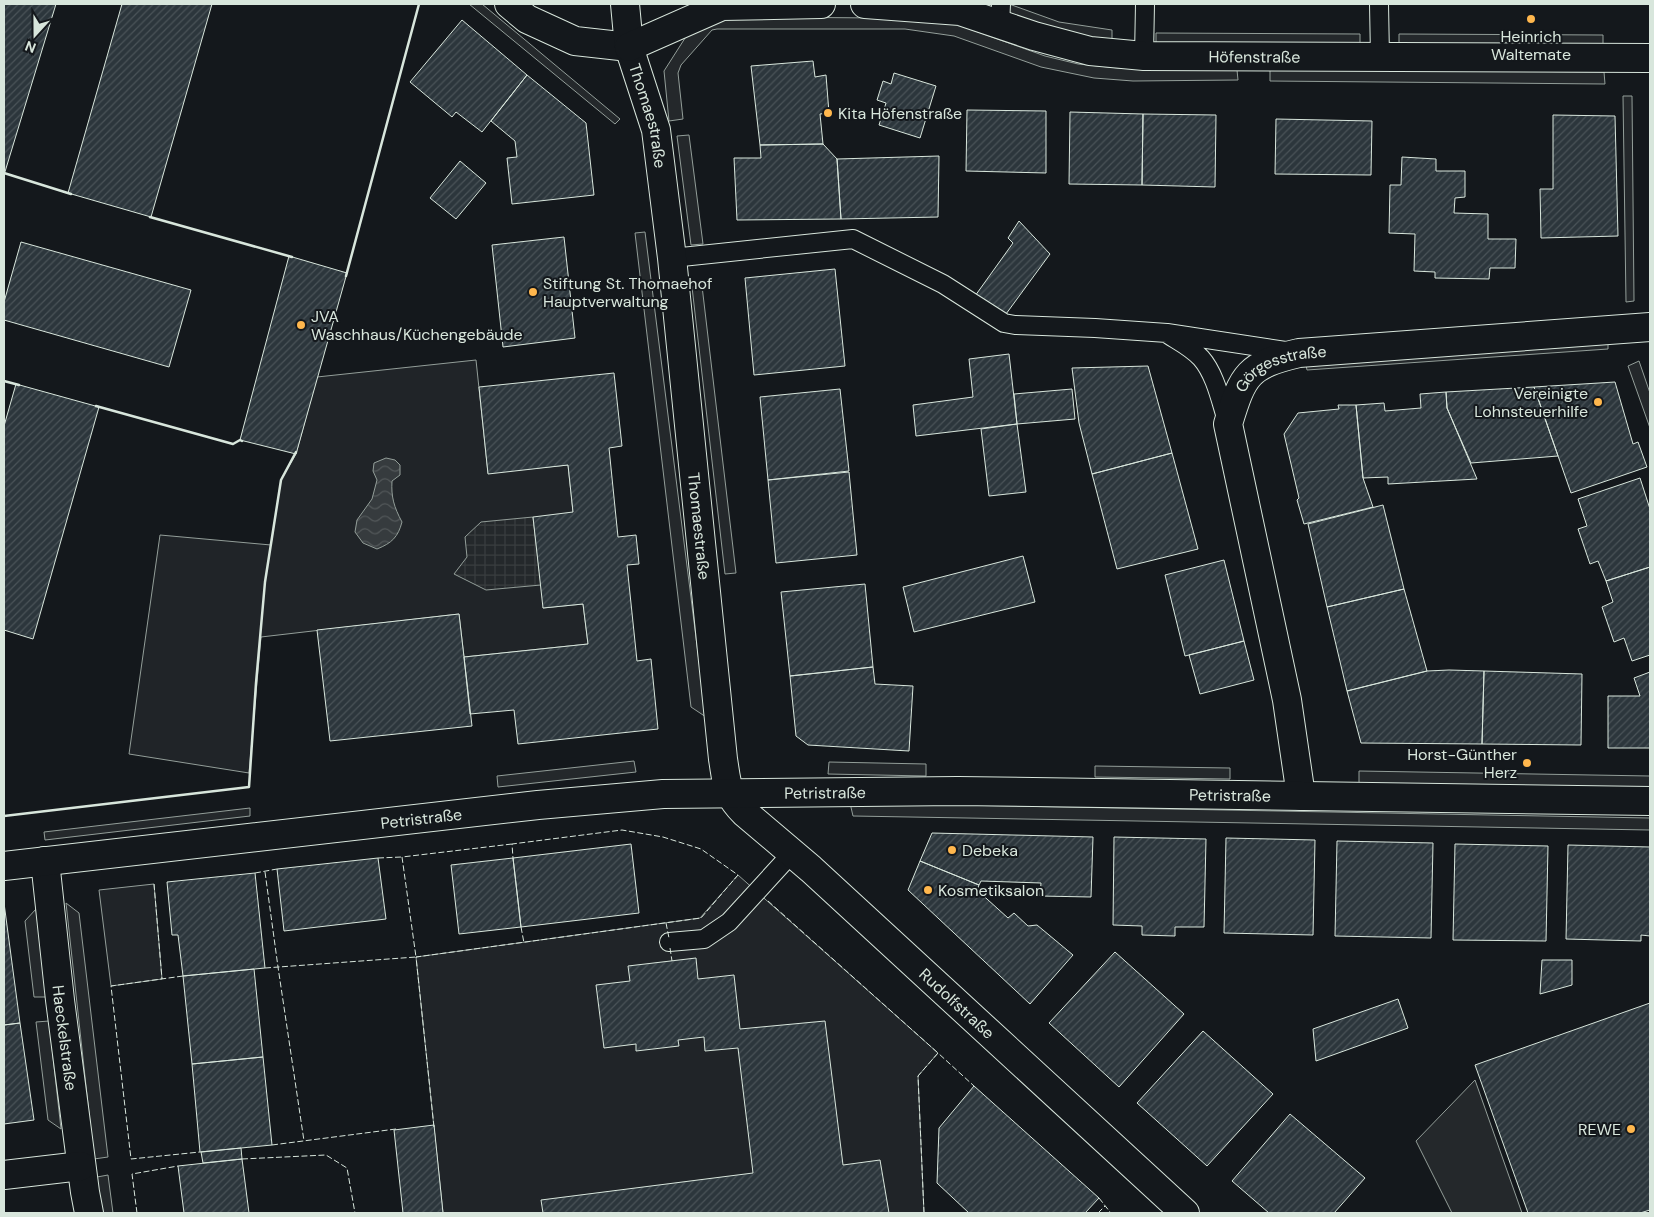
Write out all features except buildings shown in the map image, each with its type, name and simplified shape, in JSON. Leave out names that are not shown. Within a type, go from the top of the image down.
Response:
[{"type":"street","points":[[509,4],[527,19],[574,41],[629,48],[722,6],[821,4]]},
{"type":"street","name":"Thomaestraße","points":[[625,4],[629,48],[656,130],[672,258],[723,759],[729,793]]},
{"type":"street","name":"Höfenstraße","points":[[865,4],[1000,14],[1090,51],[1144,56],[1650,58]]},
{"type":"street","name":"Görgesstraße","points":[[1301,796],[1287,700],[1228,424],[1236,397],[1242,385],[1254,370],[1272,360],[1299,353],[1650,327]]},
{"type":"street","name":"Petristraße","points":[[4,866],[547,804],[655,794],[958,791],[1650,801]]},
{"type":"street","name":"Rudolfstraße","points":[[729,793],[745,813],[793,852],[1185,1213]]},
{"type":"street","name":"Haeckelstraße","points":[[45,861],[81,1166],[89,1213]]},
{"type":"street","points":[[4,1175],[81,1166]]},
{"type":"lane","points":[[1144,56],[1145,4]]},
{"type":"lane","points":[[1379,4],[1380,57]]},
{"type":"lane","points":[[672,258],[853,239],[943,284],[1004,323],[1167,333],[1299,353]]},
{"type":"lane","points":[[1167,333],[1188,346],[1202,359],[1216,386],[1228,424]]},
{"type":"lane","points":[[669,942],[704,939],[729,922],[793,852]]},
{"type":"shaded area","points":[[469,4],[482,4],[620,119],[615,124]]},
{"type":"shaded area","points":[[1009,4],[1059,22],[1112,30],[1112,43],[1004,16]]},
{"type":"shaded area","points":[[710,18],[885,18],[953,23],[1045,56],[1078,64],[1118,68],[1237,70],[1238,80],[1133,81],[1094,78],[1041,67],[954,36],[905,29],[717,29],[712,30],[681,65],[678,73],[683,119],[669,121],[664,71],[687,35]]},
{"type":"shaded area","points":[[1156,33],[1360,34],[1360,46],[1156,45]]},
{"type":"shaded area","points":[[1399,34],[1603,35],[1603,48],[1399,46]]},
{"type":"shaded area","points":[[1270,69],[1604,72],[1605,84],[1270,81]]},
{"type":"shaded area","points":[[1623,96],[1632,96],[1634,301],[1626,302]]},
{"type":"shaded area","points":[[689,135],[703,244],[691,245],[677,136]]},
{"type":"shaded area","points":[[645,232],[706,717],[691,707],[635,233]]},
{"type":"shaded area","points":[[702,286],[736,573],[725,574],[692,287]]},
{"type":"shaded area","points":[[1608,338],[1608,349],[1307,370],[1305,360]]},
{"type":"shaded area","points":[[476,360],[488,473],[568,465],[573,512],[543,608],[583,604],[588,644],[464,657],[459,614],[261,637],[249,773],[129,754],[160,535],[271,545],[281,480],[296,454],[317,377]]},
{"type":"shaded area","points":[[1639,361],[1650,393],[1650,428],[1628,366]]},
{"type":"shaded area","points":[[533,517],[541,585],[486,590],[454,574],[467,557],[465,537],[481,522]]},
{"type":"shaded area","points":[[634,761],[636,772],[498,787],[497,776]]},
{"type":"shaded area","points":[[829,762],[926,764],[926,776],[828,774]]},
{"type":"shaded area","points":[[1095,766],[1230,768],[1230,779],[1095,777]]},
{"type":"shaded area","points":[[1359,771],[1650,776],[1650,790],[1359,784]]},
{"type":"shaded area","points":[[850,803],[1650,818],[1650,830],[853,816]]},
{"type":"shaded area","points":[[250,808],[250,816],[45,840],[44,832]]},
{"type":"shaded area","points":[[738,875],[938,1053],[918,1076],[924,1213],[443,1213],[416,957],[700,918]]},
{"type":"shaded area","points":[[154,884],[162,979],[111,986],[99,890]]},
{"type":"shaded area","points":[[66,903],[79,913],[108,1157],[94,1159]]},
{"type":"shaded area","points":[[36,909],[47,997],[34,997],[25,921]]},
{"type":"shaded area","points":[[49,1021],[61,1129],[48,1120],[36,1022]]},
{"type":"shaded area","points":[[1475,1080],[1522,1213],[1452,1213],[1416,1141]]},
{"type":"shaded area","points":[[108,1175],[113,1213],[101,1213],[97,1177]]},
{"type":"water","points":[[386,458],[395,460],[400,465],[400,475],[392,481],[392,492],[397,512],[402,522],[399,532],[394,539],[377,549],[363,543],[355,532],[357,520],[372,499],[377,480],[373,471],[374,463]]},
{"type":"fence","points":[[434,1127],[416,957],[701,918],[738,875],[701,849],[663,837],[622,830],[512,844],[513,858]]},
{"type":"fence","points":[[265,968],[416,957],[402,857],[512,844]]},
{"type":"fence","points":[[378,858],[402,857]]},
{"type":"fence","points":[[255,873],[277,869]]},
{"type":"fence","points":[[265,872],[304,1141]]},
{"type":"fence","points":[[154,884],[162,979]]},
{"type":"fence","points":[[768,901],[938,1053]]},
{"type":"fence","points":[[666,923],[669,938]]},
{"type":"fence","points":[[521,927],[524,943]]},
{"type":"fence","points":[[670,948],[672,961]]},
{"type":"fence","points":[[183,976],[111,986],[131,1159],[200,1152]]},
{"type":"fence","points":[[924,1213],[918,1076],[938,1053],[974,1086]]},
{"type":"fence","points":[[272,1145],[396,1129]]},
{"type":"fence","points":[[242,1159],[326,1155],[347,1168],[355,1213]]},
{"type":"fence","points":[[137,1213],[132,1174],[178,1166]]},
{"type":"fence","points":[[1099,1198],[1110,1212]]},
{"type":"fence","points":[[1098,1213],[1105,1206]]},
{"type":"wall","points":[[346,276],[419,4]]},
{"type":"wall","points":[[4,173],[71,194]]},
{"type":"wall","points":[[150,217],[292,257]]},
{"type":"wall","points":[[4,381],[19,385]]},
{"type":"wall","points":[[96,406],[233,444],[240,440],[242,441]]},
{"type":"wall","points":[[4,816],[249,787],[265,582],[281,480],[296,452]]},
{"type":"place","name":"Heinrich Waltemate","points":[[1531,19]]},
{"type":"place","name":"Kita Höfenstraße","points":[[828,113]]},
{"type":"place","name":"Stiftung St. Thomaehof Hauptverwaltung","points":[[533,292]]},
{"type":"place","name":"JVA Waschhaus/Küchengebäude","points":[[301,325]]},
{"type":"place","name":"Vereinigte Lohnsteuerhilfe","points":[[1598,402]]},
{"type":"place","name":"Horst-Günther Herz","points":[[1527,763]]},
{"type":"place","name":"Debeka","points":[[952,850]]},
{"type":"place","name":"Kosmetiksalon","points":[[928,890]]},
{"type":"place","name":"REWE","points":[[1631,1129]]}]
